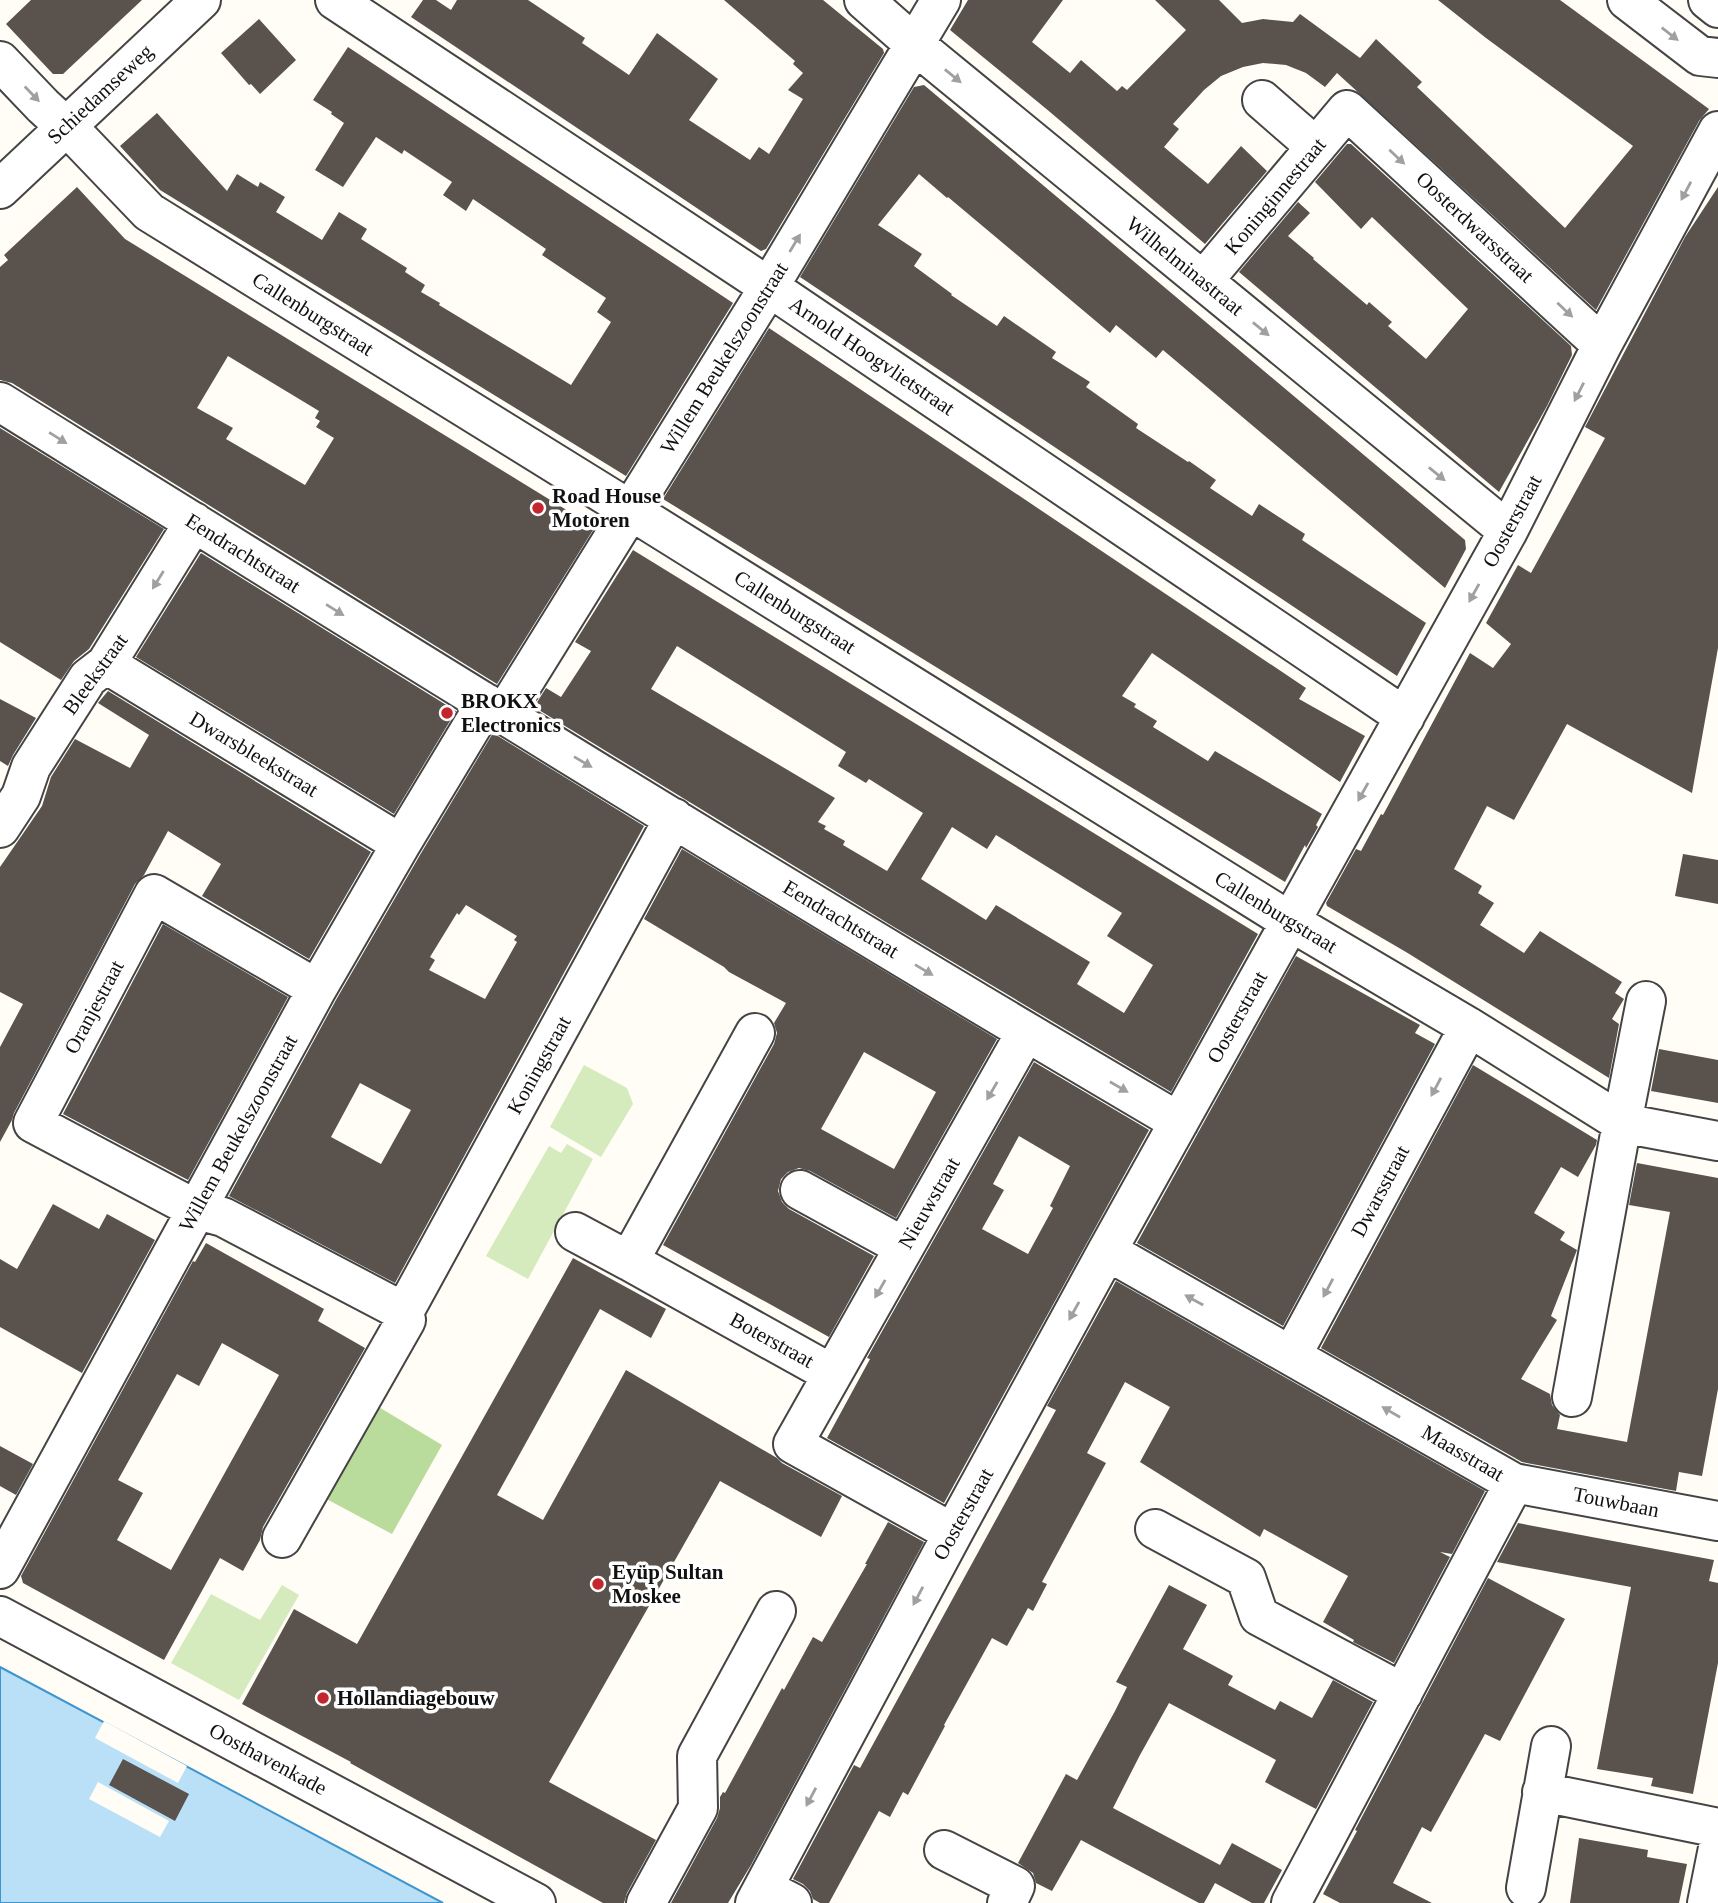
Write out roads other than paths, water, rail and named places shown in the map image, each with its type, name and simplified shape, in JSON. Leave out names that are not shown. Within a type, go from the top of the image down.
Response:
[{"type":"street","name":"Schiedamseweg","points":[[0,189],[201,0]]},
{"type":"street","name":"Arnold Hoogvlietstraat","points":[[335,0],[769,287],[1405,717]]},
{"type":"street","name":"Wilhelminastraat","points":[[863,0],[1507,531]]},
{"type":"street","name":"Willem Beukelszoonstraat","points":[[0,1569],[317,989],[401,844],[630,509],[769,287],[941,0]]},
{"type":"street","points":[[1627,0],[1700,57],[1718,58]]},
{"type":"street","points":[[1707,0],[1718,8]]},
{"type":"street","name":"Callenburgstraat","points":[[0,61],[149,212],[1291,922],[1469,1027],[1622,1123]]},
{"type":"street","points":[[1262,100],[1316,147]]},
{"type":"street","name":"Koninginnestraat","points":[[1203,281],[1347,110]]},
{"type":"street","name":"Oosterdwarsstraat","points":[[1347,110],[1602,345]]},
{"type":"street","name":"Oosterstraat","points":[[770,1898],[953,1533],[1507,531],[1602,345],[1718,131]]},
{"type":"street","name":"Eendrachtstraat","points":[[0,402],[495,709],[1179,1122]]},
{"type":"street","name":"Bleekstraat","points":[[0,828],[10,790],[31,767],[88,678],[106,664],[194,523]]},
{"type":"street","name":"Dwarsbleekstraat","points":[[106,664],[401,844]]},
{"type":"street","name":"Koningstraat","points":[[282,1538],[406,1320],[404,1312],[674,818]]},
{"type":"street","name":"Oranjestraat","points":[[197,1210],[33,1123],[154,894],[317,989]]},
{"type":"street","points":[[1572,1397],[1646,1001]]},
{"type":"street","name":"Dwarsstraat","points":[[1292,1355],[1469,1027]]},
{"type":"street","name":"Nieuwstraat","points":[[832,1374],[1026,1032]]},
{"type":"street","points":[[629,1261],[755,1033]]},
{"type":"street","points":[[1622,1123],[1718,1141]]},
{"type":"street","points":[[800,1190],[904,1247]]},
{"type":"street","points":[[197,1210],[223,1217],[404,1312]]},
{"type":"street","name":"Boterstraat","points":[[575,1232],[832,1374],[793,1444],[953,1533]]},
{"type":"street","name":"Maasstraat","points":[[1107,1251],[1514,1483],[1291,1903]]},
{"type":"street","name":"Touwbaan","points":[[1514,1483],[1718,1521]]},
{"type":"street","points":[[1155,1529],[1246,1578],[1259,1616],[1402,1693]]},
{"type":"street","points":[[646,1903],[698,1808],[697,1756],[776,1611]]},
{"type":"street","name":"Oosthavenkade","points":[[0,1616],[536,1903]]},
{"type":"street","points":[[1526,1888],[1551,1746]]},
{"type":"street","points":[[1542,1792],[1718,1828]]},
{"type":"street","points":[[1707,1903],[1718,1848]]},
{"type":"street","points":[[944,1850],[1015,1886],[1007,1903]]},
{"type":"water","points":[[0,1667],[443,1903],[0,1903]]},
{"type":"place","name":"Road House Motoren","points":[[538,508]]},
{"type":"place","name":"BROKX Electronics","points":[[447,713]]},
{"type":"place","name":"Eyüp Sultan Moskee","points":[[598,1584]]},
{"type":"place","name":"Hollandiagebouw","points":[[323,1698]]}]
